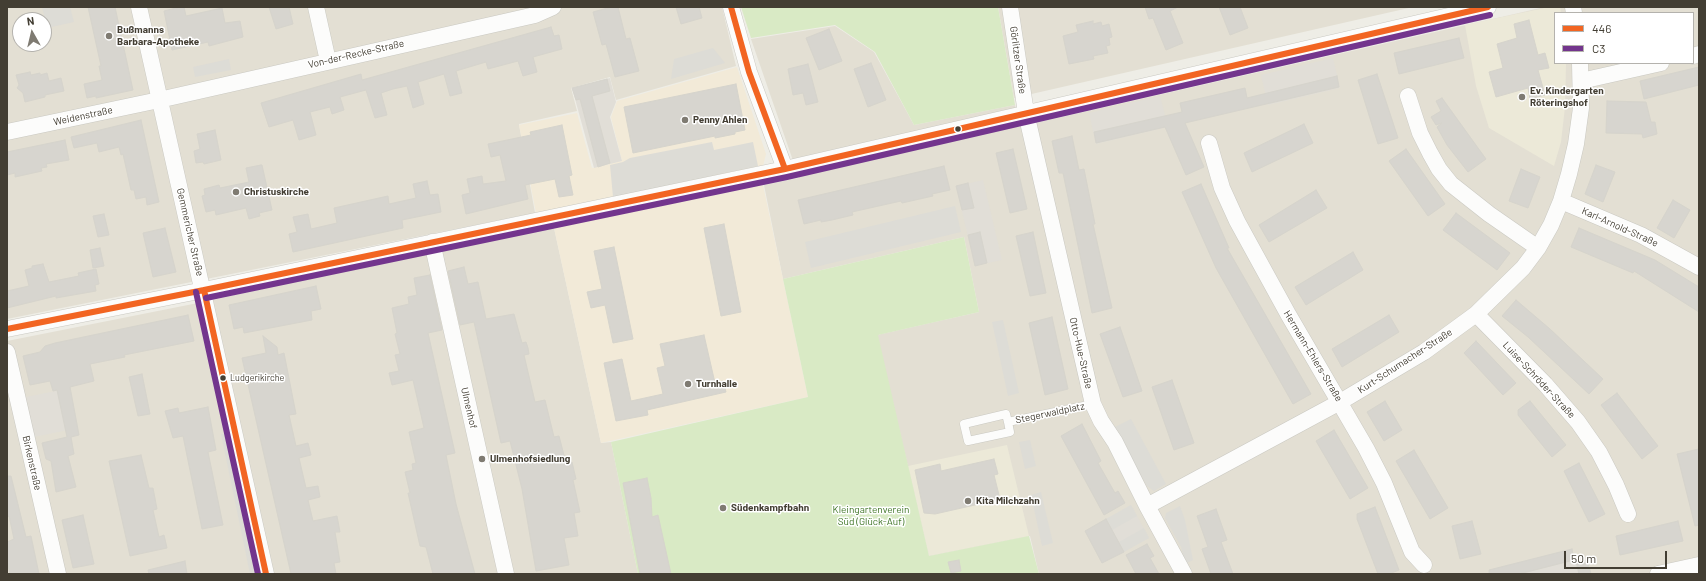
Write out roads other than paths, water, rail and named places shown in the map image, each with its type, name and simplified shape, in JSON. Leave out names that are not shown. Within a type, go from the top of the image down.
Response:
[{"type":"street","name":"Gemmericher Straße","points":[[139,7],[159,100],[204,290],[266,574]]},
{"type":"street","points":[[316,7],[328,61]]},
{"type":"street","name":"Von-der-Recke-Straße","points":[[159,100],[535,15],[553,7]]},
{"type":"street","points":[[731,7],[749,72],[785,169]]},
{"type":"street","name":"Görlitzer Straße","points":[[1010,7],[1026,114]]},
{"type":"street","points":[[7,329],[204,290],[785,169],[1488,7]]},
{"type":"street","name":"Kurt-Schumacher-Straße","points":[[1147,506],[1340,402],[1424,352],[1476,314],[1523,268],[1538,248],[1551,225],[1561,202],[1576,144],[1581,108],[1580,64]]},
{"type":"street","points":[[1581,81],[1657,64]]},
{"type":"street","points":[[1408,96],[1420,133],[1439,169],[1451,184],[1489,214],[1538,248]]},
{"type":"street","name":"Weidenstraße","points":[[7,132],[159,100]]},
{"type":"street","name":"Otto-Hue-Straße","points":[[1026,114],[1093,404],[1101,421],[1115,442],[1147,506],[1184,574]]},
{"type":"street","name":"Hermann-Ehlers-Straße","points":[[1209,143],[1222,188],[1237,221],[1288,314],[1340,402],[1384,483],[1412,552],[1424,565]]},
{"type":"street","name":"Karl-Arnold-Straße","points":[[1561,202],[1641,234],[1699,267]]},
{"type":"street","name":"Ulmenhof","points":[[432,242],[506,574]]},
{"type":"street","name":"Luise-Schröder-Straße","points":[[1476,314],[1545,384],[1578,422],[1599,452],[1616,485],[1628,514]]},
{"type":"street","name":"Birkenstraße","points":[[7,352],[58,574]]},
{"type":"street","points":[[1658,574],[1699,565]]},
{"type":"lane","name":"Stegerwaldplatz","points":[[1008,422],[1093,404]]},
{"type":"lane","name":"Stegerwaldplatz","points":[[1006,414],[1008,422],[1010,432],[968,441],[964,424],[1006,414]]},
{"type":"place","name":"Bußmanns Barbara-Apotheke","points":[[109,36]]},
{"type":"place","name":"Ev. Kindergarten Röteringshof","points":[[1522,97]]},
{"type":"place","name":"Penny Ahlen","points":[[685,120]]},
{"type":"place","name":"Christuskirche","points":[[236,192]]},
{"type":"place","name":"Ludgerikirche","points":[[223,378]]},
{"type":"place","name":"Turnhalle","points":[[688,384]]},
{"type":"place","name":"Ulmenhofsiedlung","points":[[482,459]]},
{"type":"place","name":"Kita Milchzahn","points":[[968,501]]},
{"type":"place","name":"Südenkampfbahn","points":[[723,508]]},
{"type":"park label","name":"Kleingartenverein Süd (Glück-Auf)","points":[[871,516]]}]
